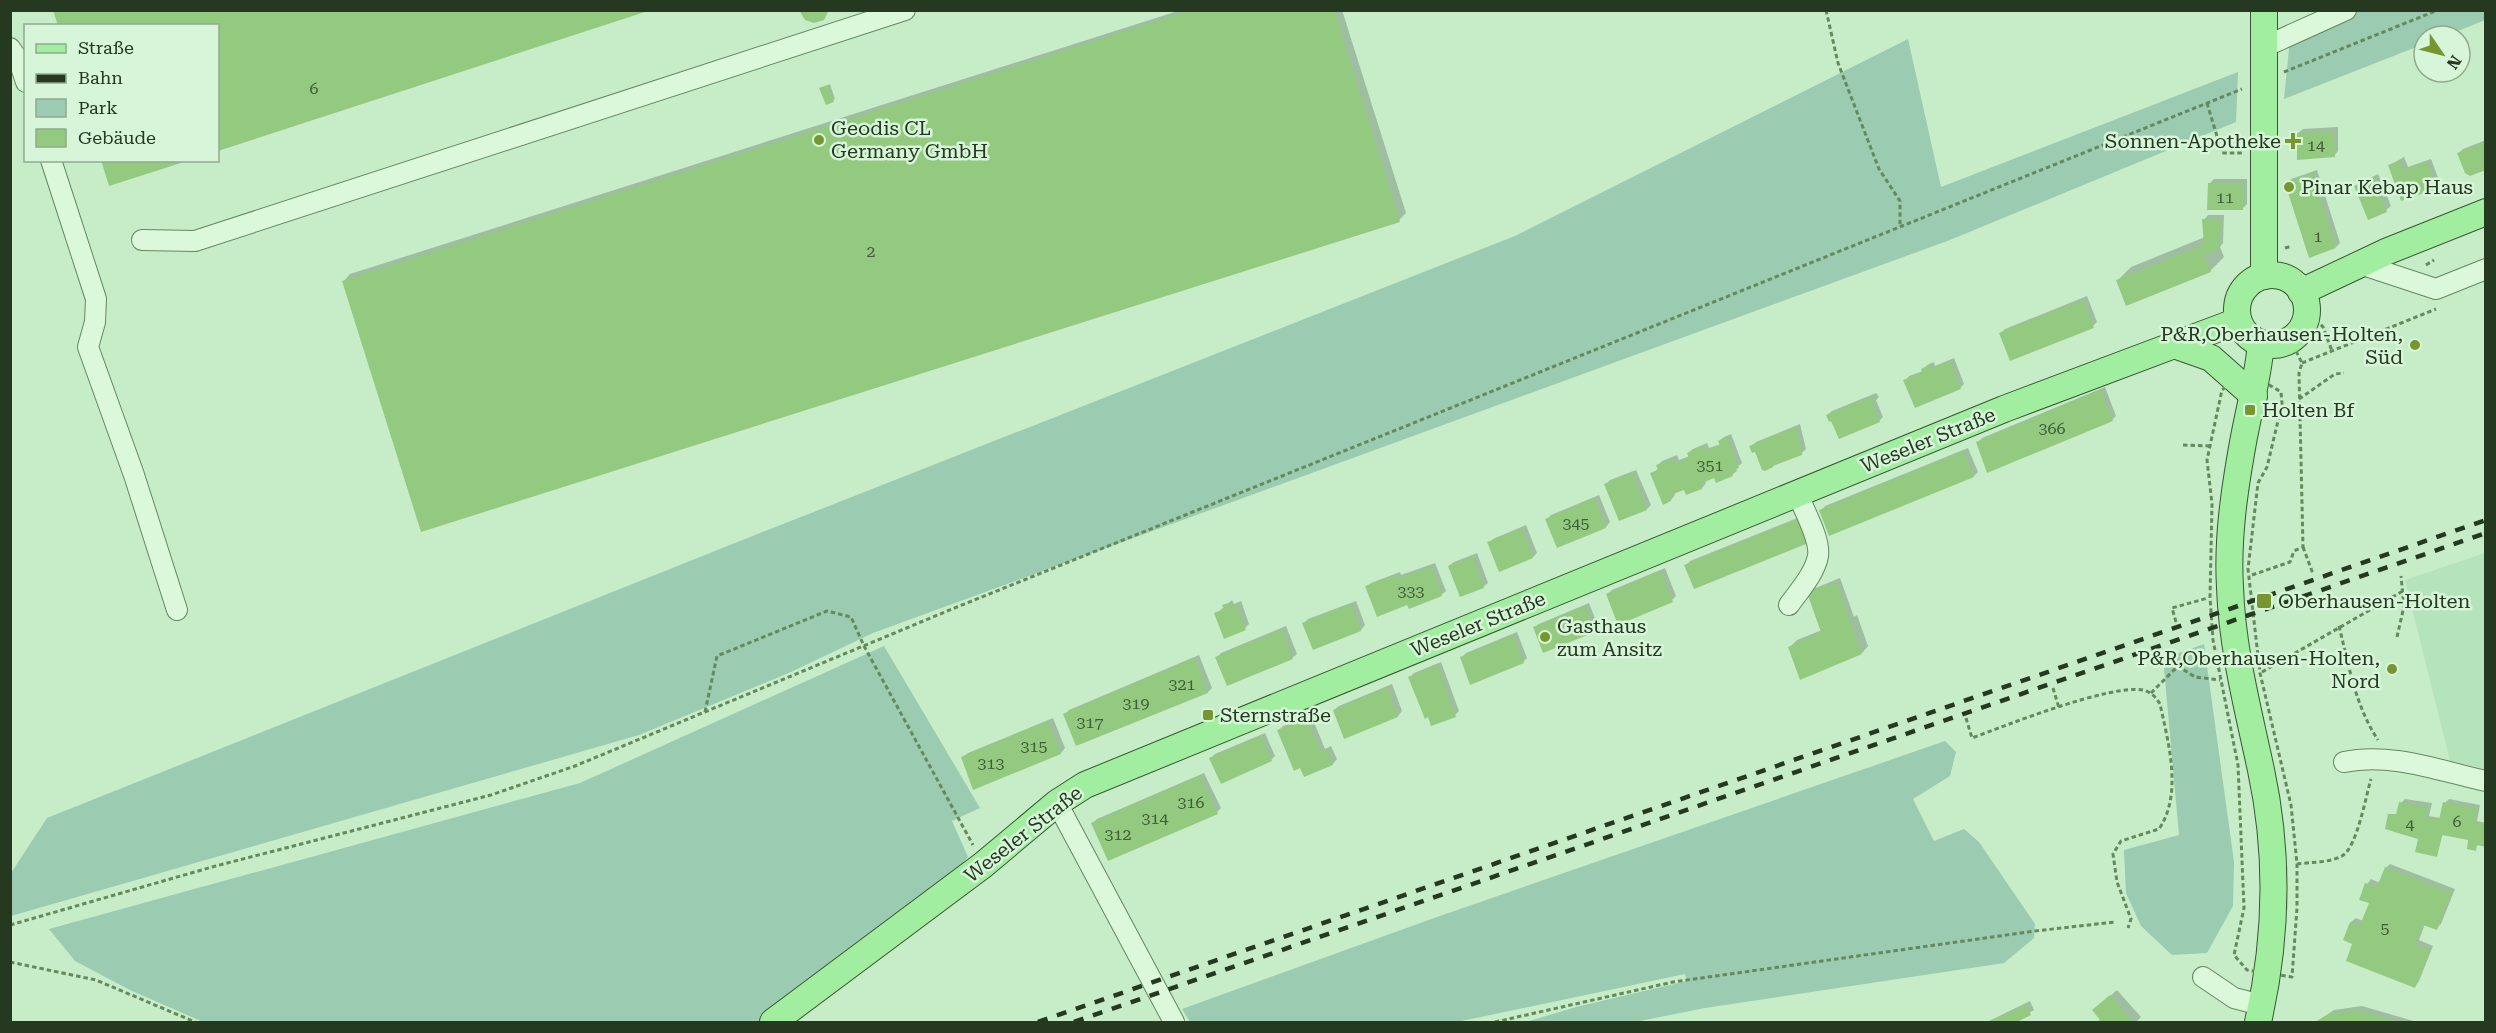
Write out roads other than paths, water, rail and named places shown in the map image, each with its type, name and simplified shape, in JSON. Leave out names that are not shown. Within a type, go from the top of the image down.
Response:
[{"type":"main road","points":[[2264,10],[2264,276]]},
{"type":"main road","points":[[2301,292],[2360,264],[2486,212]]},
{"type":"main road","points":[[2264,276],[2283,276],[2296,284],[2301,292],[2306,313],[2299,332],[2287,342],[2273,345],[2261,344],[2246,334],[2238,321],[2236,309],[2242,292],[2253,280],[2264,276]]},
{"type":"main road","name":"Weseler Straße","points":[[773,1023],[983,865],[1057,802],[1085,785],[2030,399],[2238,321]]},
{"type":"main road","points":[[2260,1014],[2271,948],[2274,902],[2273,856],[2262,771],[2235,649],[2229,565],[2236,485],[2254,396],[2261,344]]},
{"type":"main road","points":[[2174,345],[2211,358],[2254,396]]},
{"type":"street","points":[[142,240],[195,241],[905,10]]},
{"type":"street","points":[[2264,47],[2346,10]]},
{"type":"street","points":[[10,48],[19,61],[24,76]]},
{"type":"street","points":[[52,162],[96,299],[95,322],[88,346],[134,475],[177,610]]},
{"type":"street","points":[[2360,264],[2436,289],[2486,269]]},
{"type":"street","points":[[1789,604],[1814,568],[1819,555],[1817,543],[1797,493]]},
{"type":"street","points":[[2344,762],[2362,758],[2383,758],[2486,781]]},
{"type":"street","points":[[1057,802],[1174,1023]]},
{"type":"street","points":[[2203,977],[2260,1014]]},
{"type":"railway","points":[[1038,1022],[2486,520]]},
{"type":"railway","points":[[1074,1022],[2486,533]]},
{"type":"place","name":"Geodis CL Germany GmbH","points":[[819,140]]},
{"type":"place","name":"Sonnen-Apotheke","points":[[2293,141]]},
{"type":"place","name":"Pinar Kebap Haus","points":[[2289,187]]},
{"type":"place","name":"P&R,Oberhausen-Holten, Süd","points":[[2415,345]]},
{"type":"place","name":"Holten Bf","points":[[2250,410]]},
{"type":"place","name":"Oberhausen-Holten","points":[[2264,601]]},
{"type":"place","name":"Gasthaus zum Ansitz","points":[[1545,637]]},
{"type":"place","name":"P&R,Oberhausen-Holten, Nord","points":[[2392,669]]},
{"type":"place","name":"Sternstraße","points":[[1208,715]]}]
